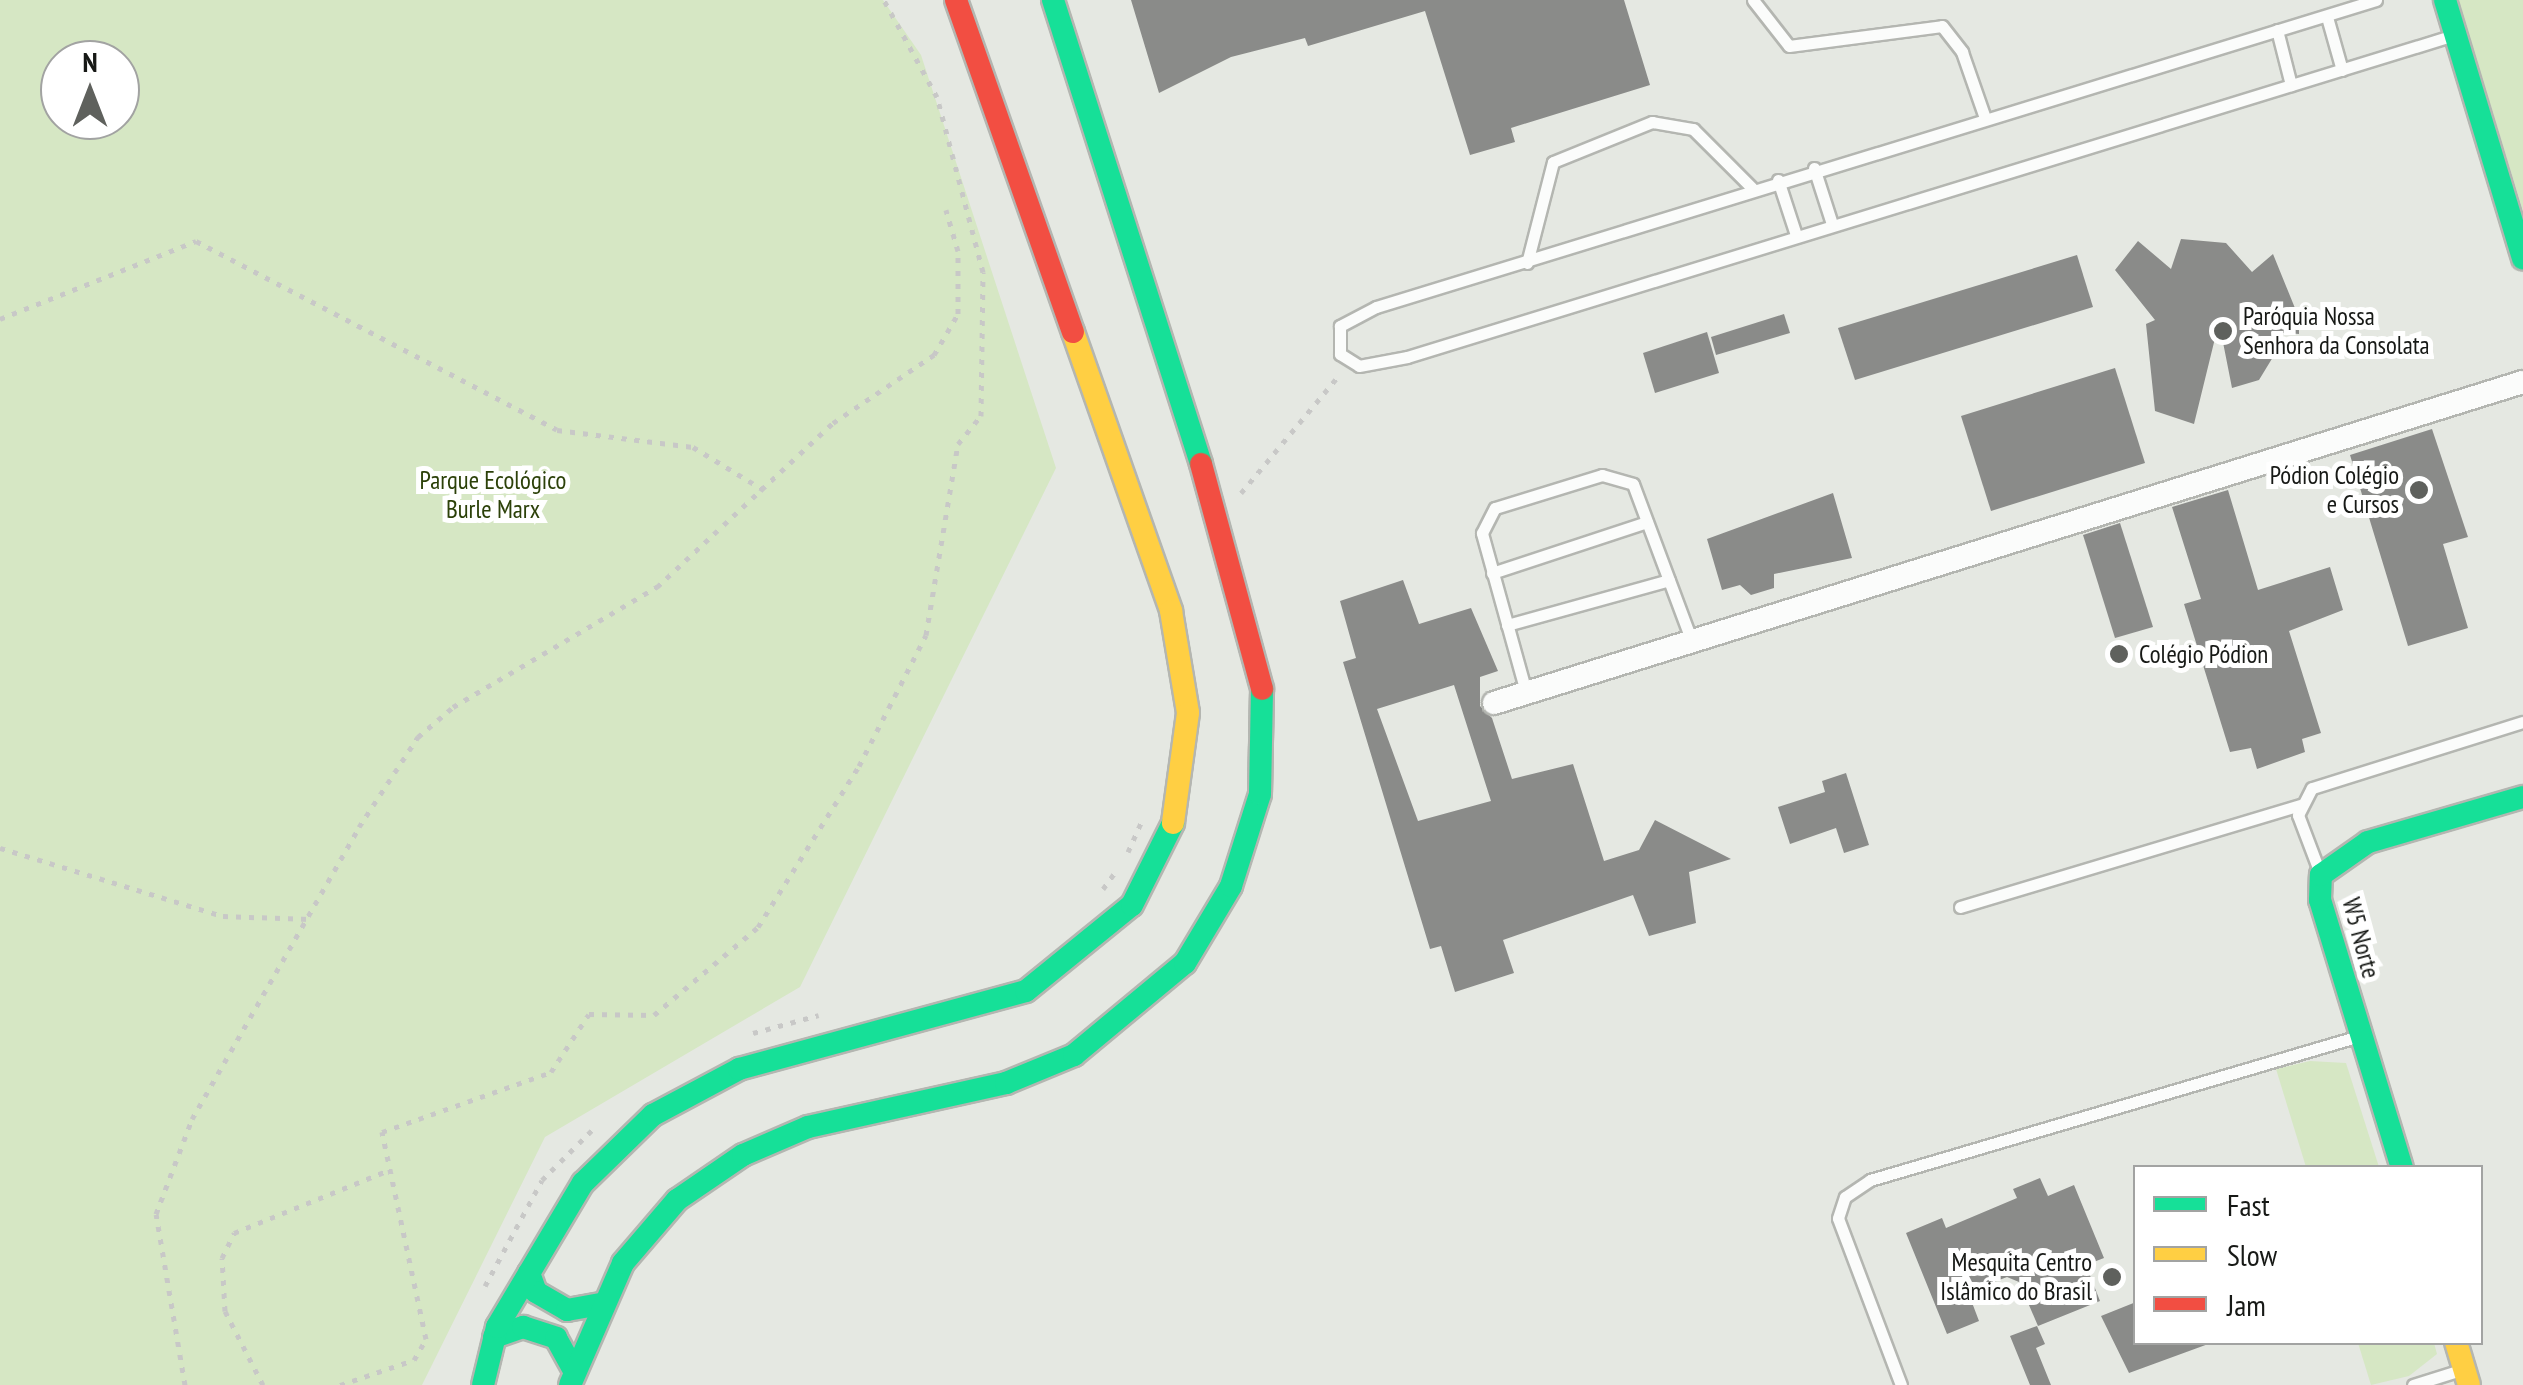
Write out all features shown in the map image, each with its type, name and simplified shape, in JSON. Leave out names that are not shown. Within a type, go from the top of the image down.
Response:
[{"type":"street","points":[[482,1385],[494,1337],[582,1183],[652,1115],[739,1069],[1026,991],[1132,905],[1170,843],[1188,713],[1175,629],[956,0]]},
{"type":"street","points":[[573,1378],[601,1304],[676,1200],[742,1155],[864,1109],[1006,1083],[1074,1055],[1185,964],[1232,886],[1260,794],[1262,688],[1217,522],[1053,0]]},
{"type":"street","points":[[2445,0],[2523,259]]},
{"type":"street","points":[[1494,703],[2523,382]]},
{"type":"street","name":"W5 Norte","points":[[2401,1165],[2360,1036],[2321,875],[2368,842],[2523,797]]},
{"type":"street","points":[[529,1273],[536,1292],[567,1310],[601,1304]]},
{"type":"street","points":[[494,1337],[523,1327],[556,1338],[573,1378]]},
{"type":"street","points":[[2457,1345],[2467,1377]]},
{"type":"lane","points":[[1753,0],[1789,46],[1942,26],[1984,115]]},
{"type":"lane","points":[[2376,0],[1984,115],[1351,316],[1338,340],[1348,364],[1407,357],[2455,35]]},
{"type":"lane","points":[[2328,16],[2342,70]]},
{"type":"lane","points":[[2277,30],[2291,84]]},
{"type":"lane","points":[[1527,263],[1552,162],[1652,122],[1693,129],[1752,188]]},
{"type":"lane","points":[[1814,168],[1832,224]]},
{"type":"lane","points":[[1778,180],[1796,235]]},
{"type":"lane","points":[[1526,692],[1482,532],[1495,508],[1617,475],[1633,484],[1692,639]]},
{"type":"lane","points":[[1492,573],[1648,522]]},
{"type":"lane","points":[[1508,625],[1669,580]]},
{"type":"lane","points":[[1960,907],[2301,805],[2312,788],[2523,722]]},
{"type":"lane","points":[[2301,805],[2321,875]]},
{"type":"lane","points":[[1901,1385],[1838,1218],[1845,1198],[1870,1180],[2360,1036]]},
{"type":"lane","points":[[2412,1385],[2467,1377]]},
{"type":"path","points":[[340,1385],[414,1360],[426,1339],[382,1132],[552,1072],[589,1014],[654,1015],[758,927],[926,635],[958,444],[981,416],[983,272],[937,96],[884,0]]},
{"type":"path","points":[[185,1385],[156,1214],[192,1119],[418,737],[657,587],[767,492],[833,422],[934,356],[958,314],[958,251],[946,210]]},
{"type":"path","points":[[0,320],[196,241],[557,430],[693,446],[767,492]]},
{"type":"path","points":[[1217,522],[1348,364]]},
{"type":"path","points":[[1093,902],[1146,813]]},
{"type":"path","points":[[0,848],[223,916],[310,919]]},
{"type":"path","points":[[746,1036],[841,1011]]},
{"type":"path","points":[[482,1292],[542,1180],[609,1116]]},
{"type":"path","points":[[263,1385],[226,1311],[222,1258],[234,1233],[390,1170]]},
{"type":"green space","name":"Parque Ecológico Burle Marx","points":[[0,0],[883,0],[921,55],[1056,468],[800,987],[545,1137],[422,1385],[0,1385]]},
{"type":"green space","points":[[2458,0],[2523,0],[2523,211]]},
{"type":"green space","points":[[2310,1061],[2346,1063],[2378,1165],[2305,1165],[2276,1069]]},
{"type":"green space","points":[[2359,1345],[2435,1345],[2437,1354],[2409,1376],[2371,1385]]},
{"type":"building","points":[[1131,0],[1624,0],[1650,85],[1511,128],[1515,142],[1470,155],[1425,11],[1308,46],[1305,38],[1231,57],[1159,93]]},
{"type":"building","name":"Paróquia Nossa Senhora da Consolata","points":[[2181,239],[2226,243],[2252,272],[2273,254],[2299,318],[2299,334],[2271,332],[2273,357],[2259,380],[2232,388],[2219,322],[2194,424],[2155,411],[2146,324],[2155,320],[2115,270],[2138,241],[2171,269]]},
{"type":"building","points":[[2077,255],[2093,307],[1855,380],[1838,328]]},
{"type":"building","points":[[1784,314],[1790,333],[1716,355],[1711,337]]},
{"type":"building","points":[[1707,332],[1719,373],[1655,393],[1643,353]]},
{"type":"building","points":[[2115,368],[2145,463],[1991,511],[1961,416]]},
{"type":"building","name":"Pódion Colégio e Cursos","points":[[2432,429],[2468,537],[2443,544],[2468,628],[2408,646],[2350,455]]},
{"type":"building","points":[[2228,490],[2258,590],[2330,567],[2343,610],[2289,631],[2321,733],[2302,739],[2305,752],[2257,769],[2251,748],[2230,752],[2184,604],[2201,599],[2172,507]]},
{"type":"building","points":[[1833,493],[1852,558],[1774,574],[1774,588],[1751,595],[1740,585],[1722,590],[1707,539]]},
{"type":"building","points":[[2120,523],[2153,627],[2115,638],[2083,535]]},
{"type":"building","points":[[1403,580],[1419,624],[1471,608],[1498,671],[1480,677],[1480,706],[1492,718],[1512,779],[1573,764],[1604,861],[1639,850],[1655,820],[1731,859],[1689,872],[1696,923],[1649,936],[1633,895],[1503,940],[1514,973],[1455,992],[1441,946],[1430,949],[1343,662],[1356,658],[1340,601]],"holes":[[[1454,685],[1491,801],[1418,821],[1377,709]]]},
{"type":"building","points":[[1846,773],[1869,845],[1844,853],[1836,828],[1790,844],[1778,807],[1825,792],[1822,781]]},
{"type":"building","points":[[2040,1178],[2048,1196],[2074,1185],[2104,1258],[2086,1265],[2100,1301],[2038,1326],[2019,1282],[2007,1277],[1968,1292],[1979,1321],[1947,1334],[1906,1233],[1942,1218],[1946,1228],[2017,1198],[2013,1189]]},
{"type":"building","points":[[2133,1303],[2133,1345],[2206,1345],[2129,1373],[2101,1316]]},
{"type":"building","points":[[2037,1326],[2045,1344],[2036,1348],[2051,1385],[2030,1385],[2010,1336]]},
{"type":"traffic: fast","points":[[1053,0],[1201,464]]},
{"type":"traffic: fast","points":[[2445,0],[2523,259]]},
{"type":"traffic: fast","points":[[570,1385],[623,1263],[677,1200],[743,1155],[808,1127],[1006,1083],[1074,1055],[1185,963],[1231,886],[1260,794],[1262,689]]},
{"type":"traffic: fast","points":[[2401,1165],[2320,900],[2321,875],[2368,842],[2523,797]]},
{"type":"traffic: fast","points":[[483,1385],[497,1327],[583,1183],[653,1115],[739,1069],[1026,991],[1132,905],[1173,823]]},
{"type":"traffic: fast","points":[[529,1273],[536,1292],[567,1310],[601,1304]]},
{"type":"traffic: fast","points":[[494,1337],[523,1327],[556,1338],[575,1372]]},
{"type":"traffic: slow","points":[[1073,332],[1171,611],[1188,713],[1173,823]]},
{"type":"traffic: slow","points":[[2457,1345],[2469,1385]]},
{"type":"traffic: jam","points":[[956,0],[1073,332]]},
{"type":"traffic: jam","points":[[1201,464],[1262,689]]},
{"type":"place","name":"Paróquia Nossa Senhora da Consolata","points":[[2223,331]]},
{"type":"place","name":"Pódion Colégio e Cursos","points":[[2419,490]]},
{"type":"place","name":"Colégio Pódion","points":[[2119,654]]},
{"type":"place","name":"Mesquita Centro Islâmico do Brasil","points":[[2112,1277]]}]
